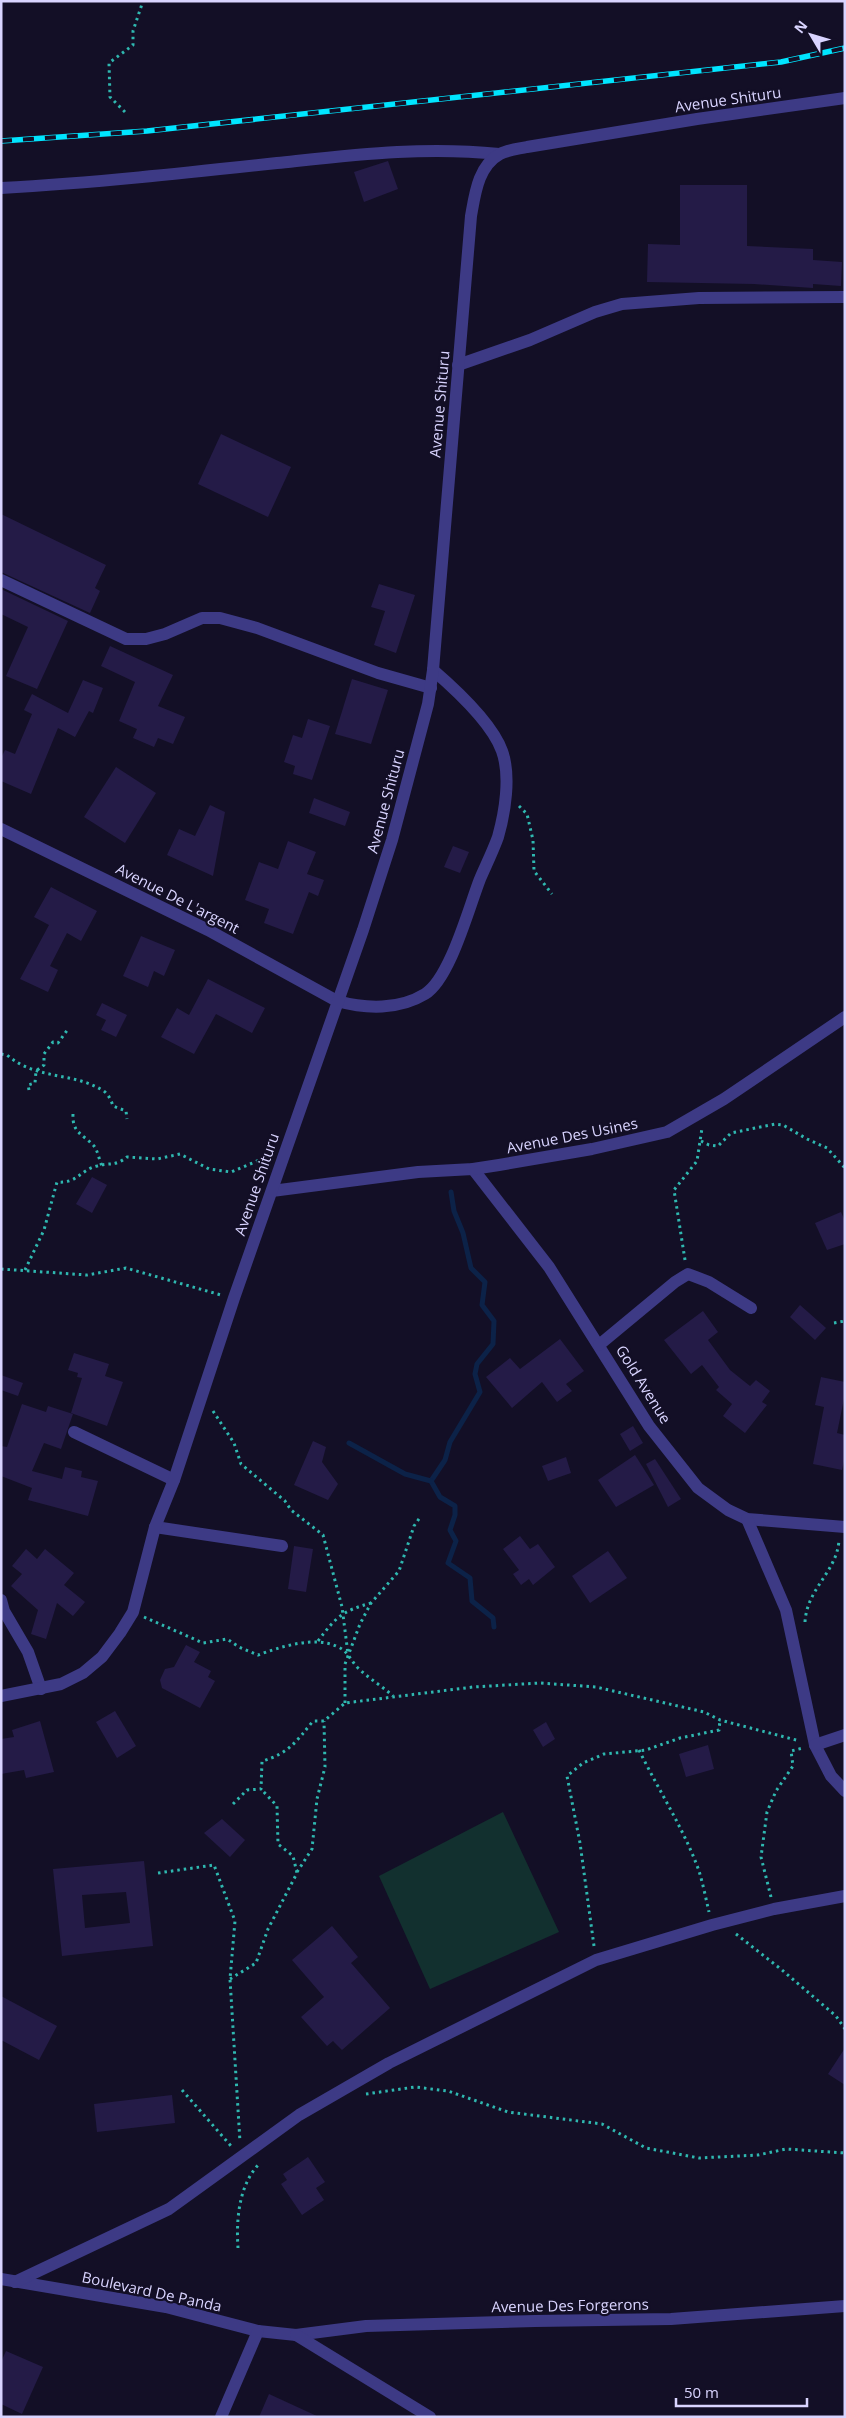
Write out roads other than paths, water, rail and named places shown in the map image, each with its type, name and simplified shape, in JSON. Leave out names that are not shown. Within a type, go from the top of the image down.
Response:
[{"type":"street","name":"Avenue Shituru","points":[[1,1696],[61,1684],[83,1673],[102,1657],[120,1634],[132,1612],[155,1527],[174,1480],[234,1298],[392,840],[431,688],[458,365],[475,191],[483,170],[500,154],[526,147],[688,120],[845,98]]},
{"type":"street","points":[[1,188],[86,184],[376,153],[436,149],[500,154]]},
{"type":"street","points":[[458,365],[530,340],[595,312],[622,304],[699,298],[845,297]]},
{"type":"street","points":[[1,580],[126,639],[146,639],[166,634],[202,618],[220,618],[257,628],[378,673],[431,688]]},
{"type":"street","name":"Avenue De L'argent","points":[[1,829],[208,930],[337,1001],[358,1006],[385,1006],[404,1003],[426,994],[438,981],[463,928],[498,837],[506,794],[502,750],[472,706],[433,670]]},
{"type":"street","name":"Avenue Des Usines","points":[[272,1191],[418,1172],[473,1169],[592,1149],[667,1132],[724,1100],[845,1017]]},
{"type":"street","name":"Gold Avenue","points":[[473,1169],[549,1267],[600,1345],[649,1426],[698,1488],[728,1510],[748,1519],[842,1531]]},
{"type":"street","points":[[600,1345],[675,1282],[688,1274],[709,1282],[751,1308]]},
{"type":"street","points":[[74,1432],[174,1480]]},
{"type":"street","points":[[748,1519],[786,1610],[815,1745],[831,1776],[845,1791]]},
{"type":"street","points":[[155,1527],[282,1546]]},
{"type":"street","points":[[1,1600],[4,1611],[28,1652],[41,1688]]},
{"type":"street","points":[[815,1745],[845,1735]]},
{"type":"street","points":[[15,2282],[169,2209],[299,2115],[389,2063],[596,1960],[712,1924],[774,1909],[845,1896]]},
{"type":"street","name":"Boulevard De Panda","points":[[1,2279],[166,2307],[258,2331],[296,2335]]},
{"type":"street","name":"Avenue Des Forgerons","points":[[296,2335],[366,2326],[671,2319],[845,2306]]},
{"type":"street","points":[[221,2417],[258,2331]]},
{"type":"street","points":[[296,2335],[430,2417]]},
{"type":"waterway","points":[[451,1192],[454,1211],[463,1233],[471,1268],[485,1282],[482,1305],[494,1321],[493,1344],[477,1364],[475,1374],[480,1392],[450,1442],[445,1460],[431,1481],[440,1497],[455,1506],[455,1515],[450,1530],[456,1541],[448,1563],[470,1578],[472,1601],[493,1618],[494,1627]]},
{"type":"waterway","points":[[349,1443],[405,1474],[431,1481]]},
{"type":"railway","points":[[1,141],[147,131],[781,62],[845,48]]}]
